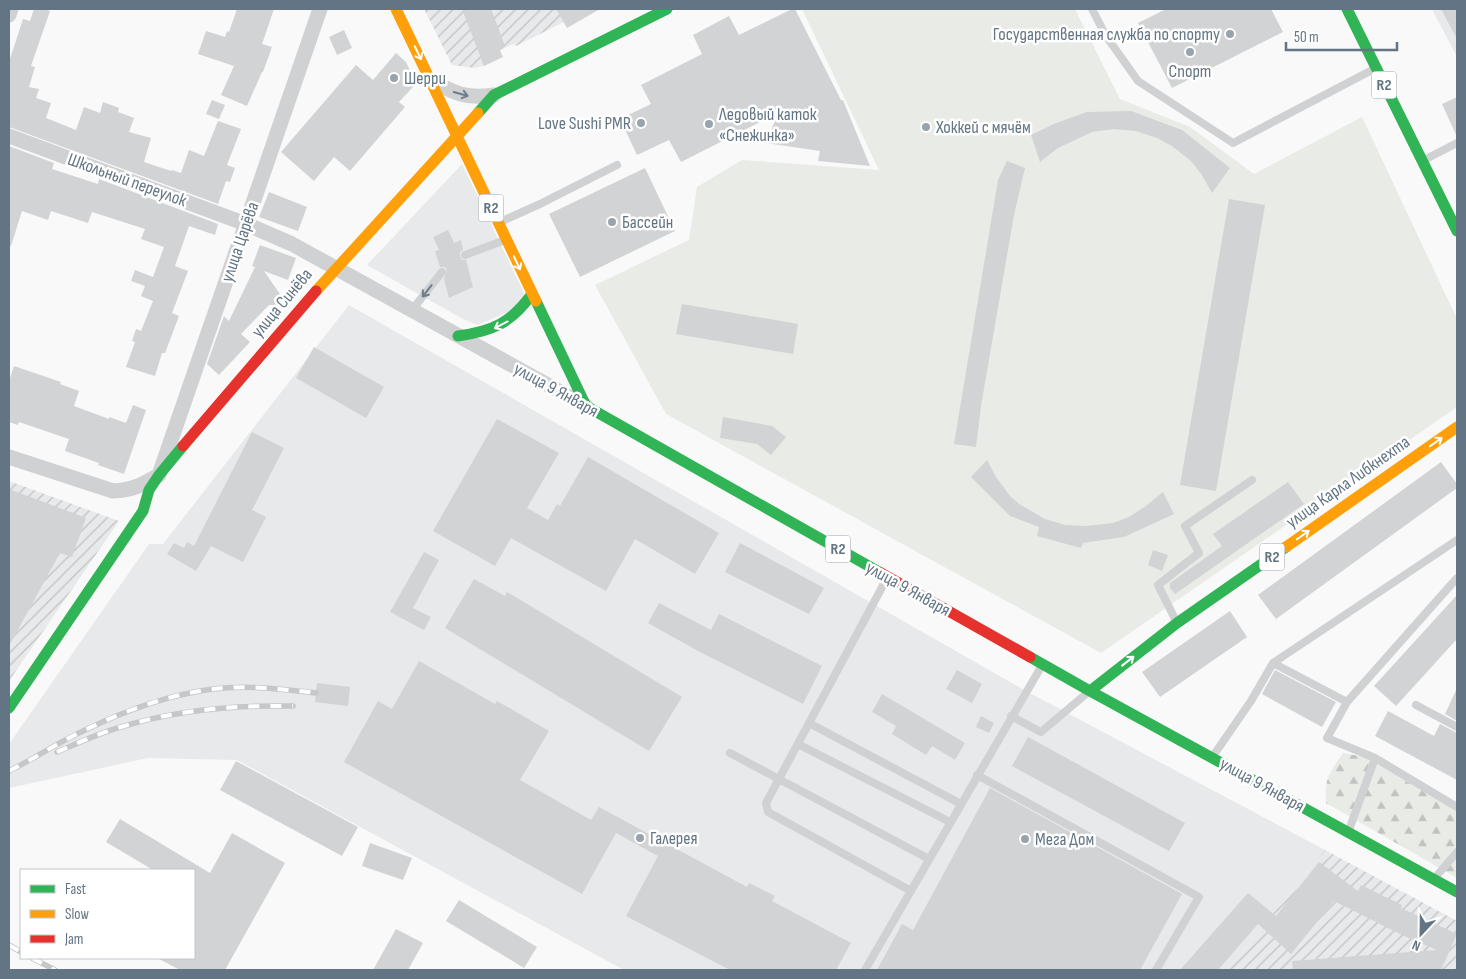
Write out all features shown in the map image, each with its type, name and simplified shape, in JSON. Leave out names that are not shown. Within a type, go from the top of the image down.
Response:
[{"type":"main road","name":"R2","points":[[396,9],[586,406]]},
{"type":"main road","name":"улица Синёва","points":[[9,708],[143,511],[149,490],[160,475],[334,269],[494,95],[666,9]]},
{"type":"main road","name":"R2","points":[[1347,9],[1457,231]]},
{"type":"main road","points":[[458,336],[484,332],[503,325],[524,307],[532,294]]},
{"type":"main road","name":"улица 9 Января","points":[[586,406],[1090,691],[1457,892]]},
{"type":"main road","name":"улица Карла Либкнехта","points":[[1090,691],[1177,623],[1456,431]]},
{"type":"street","points":[[9,15],[11,9]]},
{"type":"street","name":"улица Царёва","points":[[160,475],[320,9]]},
{"type":"street","points":[[430,79],[446,89],[461,95],[477,98],[494,95]]},
{"type":"street","name":"Школьный переулок","points":[[9,136],[246,224],[292,244],[334,269]]},
{"type":"street","name":"улица 9 Января","points":[[334,269],[586,406]]},
{"type":"street","points":[[9,457],[113,491],[128,491],[138,488],[160,475]]},
{"type":"lane","points":[[1092,9],[1106,36],[1138,81],[1233,143],[1376,68]]},
{"type":"lane","points":[[1422,161],[1457,143]]},
{"type":"lane","points":[[498,223],[617,165]]},
{"type":"lane","points":[[465,255],[506,239]]},
{"type":"lane","points":[[412,310],[442,272]]},
{"type":"lane","points":[[1177,623],[1158,585],[1199,553],[1185,526],[1252,480]]},
{"type":"lane","points":[[1212,758],[1251,701],[1273,663],[1457,540]]},
{"type":"lane","points":[[887,577],[766,804],[768,812],[911,891]]},
{"type":"lane","points":[[1457,578],[1346,702],[1327,738],[1375,758],[1457,807]]},
{"type":"lane","points":[[1273,663],[1346,702]]},
{"type":"lane","points":[[865,970],[1042,664]]},
{"type":"lane","points":[[1011,716],[1041,732],[1090,691]]},
{"type":"lane","points":[[1416,705],[1457,727]]},
{"type":"lane","points":[[809,723],[961,804]]},
{"type":"lane","points":[[798,744],[950,822]]},
{"type":"lane","points":[[730,753],[929,859]]},
{"type":"lane","points":[[1348,832],[1375,758]]},
{"type":"lane","points":[[978,775],[1200,898],[1156,970]]},
{"type":"lane","points":[[1434,879],[1457,852]]},
{"type":"shaded area","points":[[424,9],[590,9],[516,46],[514,44],[500,50],[503,57],[474,68],[452,65]]},
{"type":"shaded area","points":[[1432,9],[1457,9],[1457,57]]},
{"type":"shaded area","points":[[462,164],[525,295],[519,307],[478,325],[463,319],[367,265]]},
{"type":"shaded area","name":"Мега Дом","points":[[349,305],[1026,691],[1325,850],[1227,970],[624,970],[237,760],[148,758],[9,788],[9,744],[149,544],[163,544]]},
{"type":"shaded area","points":[[9,481],[119,521],[9,681]]},
{"type":"shaded area","points":[[1325,850],[1457,921],[1457,970],[1227,970]]},
{"type":"green space","points":[[802,9],[1075,9],[1120,99],[1190,127],[1254,174],[1362,117],[1457,319],[1457,407],[1101,653],[666,414],[595,285],[689,240],[697,187],[742,160],[879,170]]},
{"type":"green space","points":[[1343,753],[1365,757],[1457,811],[1457,878],[1326,803],[1327,781]]},
{"type":"building","points":[[34,9],[50,11],[31,66],[35,67],[29,87],[39,89],[36,98],[51,103],[46,118],[76,130],[84,107],[100,113],[103,102],[119,108],[118,112],[134,118],[129,132],[151,138],[144,162],[181,173],[189,150],[204,156],[218,121],[241,129],[227,165],[235,168],[230,182],[226,181],[218,204],[9,127],[9,62],[23,19],[30,21]]},
{"type":"building","points":[[237,9],[274,9],[262,44],[272,47],[247,106],[221,95],[234,66],[198,54],[206,31],[225,37],[227,31],[229,32]]},
{"type":"building","points":[[462,9],[491,9],[505,46],[499,49],[503,57],[484,66]]},
{"type":"building","points":[[556,9],[600,9],[567,28]]},
{"type":"building","name":"Ледовый каток «Снежинка»","points":[[795,9],[841,100],[843,100],[870,166],[818,161],[820,151],[766,143],[778,113],[681,162],[669,140],[637,155],[620,119],[651,104],[641,85],[702,54],[693,35],[729,16],[739,35]]},
{"type":"building","points":[[1166,9],[1271,9],[1283,32],[1172,88],[1138,23]]},
{"type":"building","points":[[1441,9],[1457,9],[1457,39]]},
{"type":"building","points":[[344,30],[352,48],[337,55],[329,37]]},
{"type":"building","points":[[396,53],[406,62],[414,79],[413,87],[399,102],[405,107],[350,171],[334,157],[314,181],[281,152],[356,65],[373,80]]},
{"type":"building","points":[[1457,97],[1457,137],[1442,104]]},
{"type":"building","points":[[212,100],[225,105],[219,119],[206,114]]},
{"type":"building","points":[[1131,111],[1182,130],[1230,168],[1212,193],[1202,175],[1191,161],[1172,146],[1157,138],[1136,131],[1114,129],[1092,132],[1058,148],[1040,162],[1031,135],[1056,123],[1087,112]]},
{"type":"building","points":[[9,146],[54,163],[52,169],[98,184],[99,179],[218,224],[215,235],[189,226],[175,266],[188,271],[172,313],[179,316],[165,353],[162,353],[155,376],[126,367],[135,342],[132,341],[136,329],[141,331],[153,301],[141,296],[145,286],[131,281],[135,270],[153,277],[164,247],[141,239],[145,229],[92,212],[88,223],[51,211],[48,220],[22,211],[11,246],[9,245]]},
{"type":"building","points":[[1007,161],[1025,168],[1014,215],[981,406],[976,447],[954,444],[998,180]]},
{"type":"building","name":"Бассейн","points":[[645,168],[675,231],[580,277],[549,214]]},
{"type":"building","points":[[269,192],[307,207],[298,231],[259,217]]},
{"type":"building","points":[[1229,199],[1265,205],[1216,491],[1180,485]]},
{"type":"building","points":[[448,230],[454,243],[461,240],[463,250],[460,252],[460,256],[462,260],[466,260],[473,287],[449,298],[444,279],[447,270],[445,267],[440,267],[435,251],[439,250],[433,237]]},
{"type":"building","points":[[260,245],[296,258],[288,280],[264,271],[282,297],[281,302],[278,305],[269,305],[241,334],[250,342],[219,375],[207,364],[224,316],[229,321],[255,267],[252,266]]},
{"type":"building","points":[[682,304],[798,324],[793,354],[676,334]]},
{"type":"building","points":[[314,347],[384,387],[366,418],[296,378]]},
{"type":"building","points":[[14,366],[61,382],[60,384],[79,391],[74,406],[109,419],[109,417],[126,423],[133,405],[146,410],[124,474],[65,451],[69,439],[19,422],[18,425],[9,422],[9,381]]},
{"type":"building","points":[[723,417],[772,426],[786,437],[771,455],[757,444],[720,438]]},
{"type":"building","points":[[497,419],[559,453],[527,508],[548,520],[557,504],[560,506],[588,457],[719,533],[695,574],[635,539],[606,591],[511,538],[495,566],[433,531]]},
{"type":"building","points":[[252,432],[284,448],[252,510],[266,517],[243,562],[211,546],[196,571],[167,554],[174,543],[184,548],[187,542],[194,546]]},
{"type":"building","points":[[987,460],[996,477],[1010,496],[1019,504],[1045,519],[1065,525],[1086,526],[1113,523],[1129,517],[1163,492],[1174,514],[1124,537],[1083,543],[1081,548],[1037,536],[1039,527],[1010,516],[971,477]]},
{"type":"building","points":[[1441,462],[1457,484],[1457,488],[1276,619],[1258,595]]},
{"type":"building","points":[[1288,482],[1304,504],[1175,594],[1170,588],[1170,583],[1222,546],[1213,534]]},
{"type":"building","points":[[9,489],[86,518],[72,557],[60,553],[9,646]]},
{"type":"building","points":[[740,543],[824,588],[809,614],[725,572]]},
{"type":"building","points":[[1153,550],[1168,555],[1162,571],[1148,565]]},
{"type":"building","points":[[424,552],[439,560],[413,608],[431,617],[424,630],[390,612]]},
{"type":"building","points":[[474,579],[505,596],[507,592],[682,697],[649,751],[445,628]]},
{"type":"building","points":[[1457,595],[1457,639],[1396,706],[1374,686]]},
{"type":"building","points":[[659,603],[711,630],[719,614],[822,666],[803,704],[700,652],[648,623]]},
{"type":"building","points":[[1230,611],[1247,637],[1160,697],[1142,672]]},
{"type":"building","points":[[419,661],[495,704],[497,701],[549,731],[520,780],[591,820],[599,807],[747,887],[749,883],[775,896],[772,901],[851,943],[836,970],[730,970],[626,916],[658,856],[616,833],[582,894],[344,762],[378,701],[392,709]]},
{"type":"building","points":[[957,670],[982,684],[972,703],[946,689]]},
{"type":"building","points":[[1275,670],[1336,702],[1322,727],[1262,694]]},
{"type":"building","points":[[317,683],[350,687],[348,706],[315,702]]},
{"type":"building","points":[[1457,688],[1457,721],[1445,714]]},
{"type":"building","points":[[882,694],[965,743],[955,760],[932,746],[926,755],[892,734],[896,726],[872,712]]},
{"type":"building","points":[[1388,711],[1434,736],[1440,724],[1457,733],[1457,780],[1375,736]]},
{"type":"building","points":[[981,716],[994,723],[989,733],[976,727]]},
{"type":"building","points":[[1028,737],[1185,823],[1169,851],[1012,766]]},
{"type":"building","points":[[236,761],[358,827],[342,856],[220,790]]},
{"type":"building","name":"Мега Дом","points":[[990,788],[1182,894],[1140,970],[877,970],[902,924],[913,930]]},
{"type":"building","points":[[120,819],[210,873],[232,833],[285,863],[225,970],[180,970],[159,959],[195,959],[195,869],[151,869],[106,842]]},
{"type":"building","points":[[370,843],[412,858],[403,880],[362,866]]},
{"type":"building","points":[[1319,862],[1358,891],[1361,885],[1402,905],[1401,908],[1457,934],[1441,970],[1293,970],[1292,961],[1437,950],[1404,936],[1334,901],[1291,954],[1258,924],[1218,970],[1180,970],[1248,893],[1276,916]]},
{"type":"building","points":[[459,900],[537,947],[524,968],[446,921]]},
{"type":"building","points":[[396,929],[423,943],[408,970],[373,970]]},
{"type":"railway","points":[[9,771],[98,724],[146,705],[179,695],[239,687],[316,693]]},
{"type":"railway","points":[[57,752],[113,729],[163,716],[250,706],[293,706]]},
{"type":"railway","points":[[9,945],[20,951]]},
{"type":"railway","points":[[34,959],[55,970]]},
{"type":"traffic: fast","points":[[478,113],[494,95],[667,9]]},
{"type":"traffic: fast","points":[[1347,9],[1457,231]]},
{"type":"traffic: fast","points":[[458,336],[491,328],[509,319],[532,294]]},
{"type":"traffic: fast","points":[[536,301],[586,406],[881,573]]},
{"type":"traffic: fast","points":[[9,708],[143,511],[149,490],[183,446]]},
{"type":"traffic: fast","points":[[1030,657],[1090,691],[1177,623],[1286,547]]},
{"type":"traffic: fast","points":[[1090,691],[1457,892]]},
{"type":"traffic: slow","points":[[396,9],[536,301]]},
{"type":"traffic: slow","points":[[316,291],[478,113]]},
{"type":"traffic: slow","points":[[1286,547],[1457,427]]},
{"type":"traffic: jam","points":[[183,446],[316,291]]},
{"type":"traffic: jam","points":[[881,573],[1030,657]]},
{"type":"place","name":"Государственная служба по спорту","points":[[1230,34]]},
{"type":"place","name":"Спорт","points":[[1190,52]]},
{"type":"place","name":"Шерри","points":[[394,78]]},
{"type":"place","name":"Love Sushi PMR","points":[[641,123]]},
{"type":"place","name":"Ледовый каток «Снежинка»","points":[[709,124]]},
{"type":"place","name":"Хоккей с мячём","points":[[926,127]]},
{"type":"place","name":"Бассейн","points":[[612,222]]},
{"type":"place","name":"Галерея","points":[[640,838]]},
{"type":"place","name":"Мега Дом","points":[[1025,839]]}]
